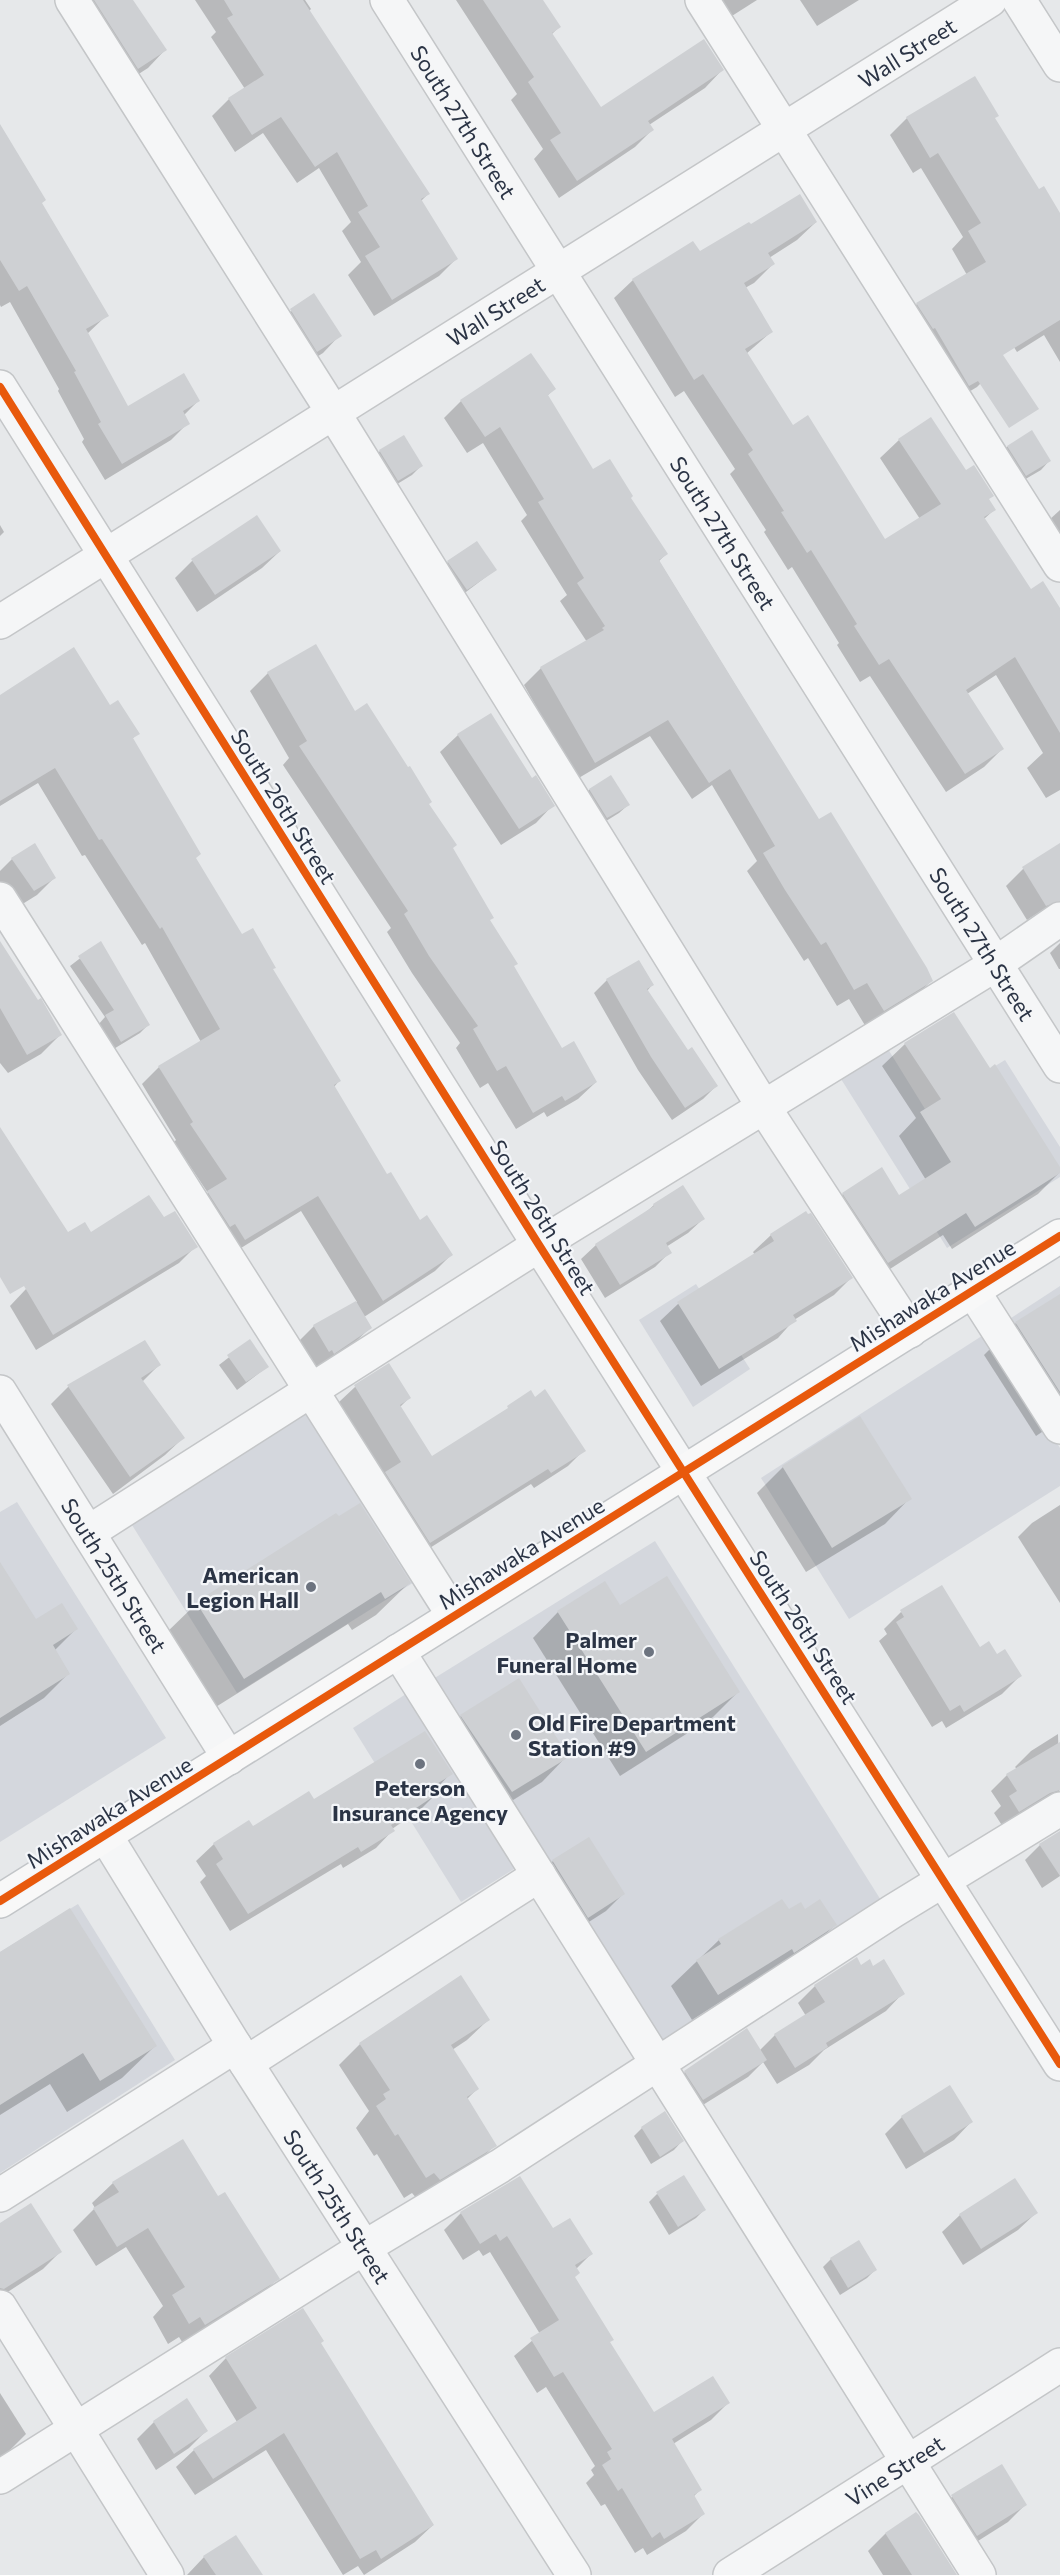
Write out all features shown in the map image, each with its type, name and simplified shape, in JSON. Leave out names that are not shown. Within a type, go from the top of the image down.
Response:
[{"type":"main road","name":"Mishawaka Avenue","points":[[1,1898],[229,1758],[1060,1236]]},
{"type":"street","points":[[72,0],[333,412],[763,1106],[910,1331]]},
{"type":"street","name":"South 27th Street","points":[[387,0],[1060,1066]]},
{"type":"street","points":[[702,0],[1060,565]]},
{"type":"street","name":"Wall Street","points":[[0,622],[990,0]]},
{"type":"street","points":[[1019,0],[1060,65]]},
{"type":"street","name":"South 26th Street","points":[[0,387],[539,1245],[1060,2064]]},
{"type":"street","points":[[0,899],[454,1616]]},
{"type":"street","points":[[89,1532],[539,1245],[985,971],[1060,919]]},
{"type":"street","points":[[973,1290],[1060,1427]]},
{"type":"street","name":"South 25th Street","points":[[0,1392],[229,1758]]},
{"type":"street","points":[[398,1651],[979,2575]]},
{"type":"street","points":[[0,2476],[77,2430],[365,2247],[500,2166],[944,1880],[1060,1809]]},
{"type":"street","name":"South 25th Street","points":[[105,1835],[241,2054],[574,2575]]},
{"type":"street","points":[[0,2195],[241,2054],[538,1875]]},
{"type":"street","points":[[0,2307],[168,2575]]},
{"type":"street","name":"Vine Street","points":[[730,2575],[1060,2365]]},
{"type":"shaded area","points":[[883,1041],[925,1109],[1005,1060],[1060,1147],[1060,1177],[947,1248],[836,1071]]},
{"type":"shaded area","points":[[696,1284],[750,1369],[693,1407],[639,1320]]},
{"type":"shaded area","points":[[1060,1286],[1060,1404],[1008,1320]]},
{"type":"shaded area","points":[[988,1332],[1060,1448],[1060,1486],[849,1619],[761,1478]]},
{"type":"shaded area","points":[[306,1403],[416,1581],[237,1693],[127,1517]]},
{"type":"shaded area","points":[[17,1502],[166,1738],[0,1842],[0,1512]]},
{"type":"shaded area","points":[[655,1541],[884,1905],[653,2052],[425,1684]]},
{"type":"shaded area","points":[[406,1694],[517,1867],[461,1902],[353,1728]]},
{"type":"shaded area","points":[[78,1904],[175,2060],[0,2173],[0,1952]]},
{"type":"building","points":[[94,0],[133,0],[167,50],[138,69]]},
{"type":"building","points":[[224,0],[303,0],[430,194],[421,199],[458,259],[392,300],[365,256],[380,247],[358,212],[368,206],[337,152],[315,167],[281,117],[252,135],[228,98],[264,75],[227,18],[233,15]]},
{"type":"building","points":[[483,0],[543,0],[561,27],[552,33],[601,107],[704,39],[724,70],[648,121],[654,130],[577,181],[550,140],[561,133],[528,82],[534,77]]},
{"type":"building","points":[[975,76],[999,116],[995,118],[1039,189],[1044,186],[1060,213],[1060,320],[1003,355],[1039,409],[1009,428],[978,381],[969,386],[935,328],[933,329],[916,303],[986,262],[968,231],[981,223],[938,153],[930,158],[906,117]]},
{"type":"building","points":[[0,124],[46,200],[42,203],[109,316],[86,329],[128,406],[184,373],[200,401],[183,411],[190,424],[122,464],[98,424],[101,422],[74,372],[76,371],[27,286],[19,291],[0,260]]},
{"type":"building","points":[[800,194],[817,222],[768,253],[775,264],[744,283],[773,332],[745,349],[793,425],[808,415],[885,539],[941,504],[898,439],[931,417],[966,470],[974,465],[994,496],[989,499],[996,510],[984,517],[1031,589],[1043,581],[1060,608],[1060,733],[1015,657],[966,690],[1004,749],[965,774],[889,659],[879,665],[854,626],[857,624],[811,550],[807,553],[781,512],[784,511],[748,454],[753,450],[703,374],[694,380],[632,279],[693,241],[700,251]]},
{"type":"building","points":[[314,293],[342,336],[317,352],[290,309]]},
{"type":"building","points":[[531,353],[556,389],[548,395],[593,469],[610,459],[633,496],[631,498],[668,554],[659,560],[819,819],[831,812],[927,968],[933,981],[884,1011],[867,983],[854,990],[826,942],[821,945],[785,890],[763,853],[775,846],[730,769],[709,783],[668,720],[595,763],[540,667],[604,630],[602,628],[605,626],[577,583],[584,578],[538,502],[544,499],[500,427],[485,437],[460,400]]},
{"type":"building","points":[[1032,430],[1051,461],[1026,476],[1007,446]]},
{"type":"building","points":[[404,435],[423,466],[398,481],[379,450]]},
{"type":"building","points":[[257,515],[281,551],[215,595],[191,559]]},
{"type":"building","points":[[477,541],[497,570],[467,590],[447,561]]},
{"type":"building","points":[[316,644],[355,711],[367,703],[408,767],[410,766],[432,802],[429,804],[457,845],[453,848],[494,918],[490,920],[518,964],[514,966],[562,1048],[574,1041],[597,1082],[565,1101],[562,1096],[533,1113],[506,1066],[497,1071],[473,1029],[478,1026],[429,956],[404,914],[408,911],[299,746],[307,741],[267,672]]},
{"type":"building","points":[[74,647],[110,705],[118,700],[140,734],[133,738],[201,854],[196,858],[242,934],[253,928],[276,968],[273,969],[341,1081],[334,1085],[387,1174],[391,1172],[420,1220],[427,1215],[453,1255],[383,1301],[318,1196],[245,1240],[235,1224],[230,1227],[207,1191],[227,1179],[190,1124],[193,1122],[158,1066],[220,1029],[162,927],[160,929],[102,839],[99,840],[55,768],[0,801],[0,695]]},
{"type":"building","points":[[491,713],[532,778],[536,775],[555,806],[519,829],[457,734]]},
{"type":"building","points":[[611,775],[630,805],[607,818],[589,789]]},
{"type":"building","points":[[35,843],[56,878],[34,891],[11,858]]},
{"type":"building","points":[[1060,843],[1060,901],[1046,906],[1022,867]]},
{"type":"building","points":[[0,941],[38,1000],[41,998],[62,1035],[27,1055],[0,1008]]},
{"type":"building","points":[[101,941],[150,1025],[121,1042],[105,1015],[114,1010],[78,956]]},
{"type":"building","points":[[639,960],[654,985],[647,989],[688,1050],[692,1047],[718,1086],[685,1108],[651,1057],[606,979]]},
{"type":"building","points":[[954,1012],[990,1068],[995,1064],[1060,1167],[1060,1173],[975,1227],[966,1213],[888,1263],[842,1193],[882,1167],[899,1195],[951,1162],[920,1112],[941,1099],[904,1043]]},
{"type":"building","points":[[0,1127],[68,1232],[85,1222],[91,1232],[149,1195],[164,1217],[175,1211],[198,1247],[53,1335],[24,1286],[10,1294],[0,1277]]},
{"type":"building","points":[[683,1185],[705,1219],[666,1243],[672,1253],[620,1285],[595,1244]]},
{"type":"building","points":[[806,1211],[808,1214],[811,1213],[853,1278],[793,1315],[797,1321],[719,1369],[677,1302],[774,1241],[770,1234]]},
{"type":"building","points":[[1060,1294],[1060,1392],[1015,1322]]},
{"type":"building","points":[[356,1301],[372,1328],[334,1354],[332,1350],[329,1352],[313,1325]]},
{"type":"building","points":[[250,1339],[269,1367],[246,1382],[227,1355]]},
{"type":"building","points":[[145,1340],[161,1365],[141,1378],[185,1438],[130,1477],[67,1385]]},
{"type":"building","points":[[389,1363],[411,1398],[400,1405],[432,1456],[508,1408],[507,1406],[531,1390],[535,1397],[545,1389],[586,1451],[551,1473],[548,1469],[430,1543],[385,1472],[401,1462],[354,1385]]},
{"type":"building","points":[[860,1416],[912,1499],[832,1548],[782,1466]]},
{"type":"building","name":"American Legion Hall","points":[[360,1503],[411,1583],[385,1599],[381,1592],[244,1679],[196,1602],[336,1513],[339,1516]]},
{"type":"building","points":[[0,1562],[36,1619],[62,1603],[78,1629],[53,1645],[70,1674],[0,1718]]},
{"type":"building","name":"Palmer Funeral Home","points":[[667,1576],[740,1692],[646,1752],[557,1611],[605,1581],[620,1605]]},
{"type":"building","points":[[942,1585],[980,1647],[989,1641],[997,1654],[1005,1649],[1022,1676],[964,1712],[960,1705],[950,1711],[896,1622],[904,1617],[900,1610]]},
{"type":"building","name":"Old Fire Department Station #9","points":[[519,1678],[569,1757],[512,1792],[460,1715]]},
{"type":"building","points":[[425,1731],[453,1774],[435,1785],[440,1792],[391,1825],[395,1831],[361,1852],[358,1847],[248,1914],[216,1864],[223,1859],[213,1843],[249,1820],[253,1826],[309,1791],[314,1799]]},
{"type":"building","points":[[1060,1742],[1060,1790],[1050,1793],[1019,1812],[1009,1796],[1017,1791],[1006,1774]]},
{"type":"building","points":[[1060,1831],[1060,1876],[1039,1844]]},
{"type":"building","points":[[589,1837],[625,1894],[588,1918],[552,1860]]},
{"type":"building","points":[[782,1899],[789,1909],[801,1902],[805,1909],[820,1899],[837,1925],[794,1953],[792,1949],[718,1995],[696,1960],[721,1944],[718,1939]]},
{"type":"building","points":[[70,1908],[157,2046],[100,2081],[83,2053],[0,2105],[0,1952]]},
{"type":"building","points":[[857,1957],[861,1965],[870,1959],[873,1966],[884,1959],[905,1994],[826,2043],[828,2047],[795,2068],[774,2034],[825,2002],[814,1985]]},
{"type":"building","points":[[461,1975],[490,2020],[451,2045],[479,2089],[467,2097],[497,2146],[440,2180],[434,2173],[426,2178],[398,2134],[395,2136],[376,2106],[386,2099],[383,2094],[390,2090],[359,2043]]},
{"type":"building","points":[[747,2028],[767,2060],[703,2100],[684,2071]]},
{"type":"building","points":[[950,2085],[973,2122],[924,2153],[901,2116]]},
{"type":"building","points":[[665,2111],[684,2141],[660,2157],[641,2127]]},
{"type":"building","points":[[183,2139],[218,2196],[225,2192],[280,2279],[205,2325],[200,2317],[189,2324],[172,2295],[185,2287],[148,2228],[117,2247],[93,2208],[119,2192],[112,2182]]},
{"type":"building","points":[[684,2175],[706,2210],[678,2227],[656,2192]]},
{"type":"building","points":[[520,2176],[553,2228],[570,2218],[593,2254],[575,2265],[580,2273],[575,2277],[614,2340],[610,2342],[654,2412],[713,2376],[730,2403],[672,2439],[702,2490],[694,2495],[705,2514],[664,2539],[660,2532],[652,2538],[622,2488],[618,2491],[602,2465],[611,2459],[607,2452],[612,2449],[563,2372],[554,2377],[530,2338],[559,2320],[507,2236],[500,2241],[496,2234],[480,2244],[460,2212]]},
{"type":"building","points":[[1015,2178],[1038,2213],[981,2249],[959,2214]]},
{"type":"building","points":[[31,2203],[62,2252],[4,2289],[0,2288],[0,2223]]},
{"type":"building","points":[[859,2240],[877,2270],[848,2288],[830,2258]]},
{"type":"building","points":[[303,2308],[324,2341],[321,2343],[434,2525],[381,2559],[376,2550],[360,2559],[284,2433],[213,2479],[193,2449],[257,2408],[225,2357]]},
{"type":"building","points":[[187,2398],[208,2431],[174,2454],[153,2421]]},
{"type":"building","points":[[1002,2464],[1027,2505],[977,2536],[951,2495]]},
{"type":"building","points":[[916,2512],[957,2575],[912,2575],[885,2533]]},
{"type":"building","points":[[236,2535],[263,2575],[216,2575],[203,2556]]},
{"type":"cycle path","points":[[0,387],[539,1245],[1060,2064]]},
{"type":"cycle path","points":[[0,1901],[1060,1236]]},
{"type":"place","name":"American Legion Hall","points":[[311,1587]]},
{"type":"place","name":"Palmer Funeral Home","points":[[649,1652]]},
{"type":"place","name":"Old Fire Department Station #9","points":[[516,1735]]},
{"type":"place","name":"Peterson Insurance Agency","points":[[420,1764]]}]
